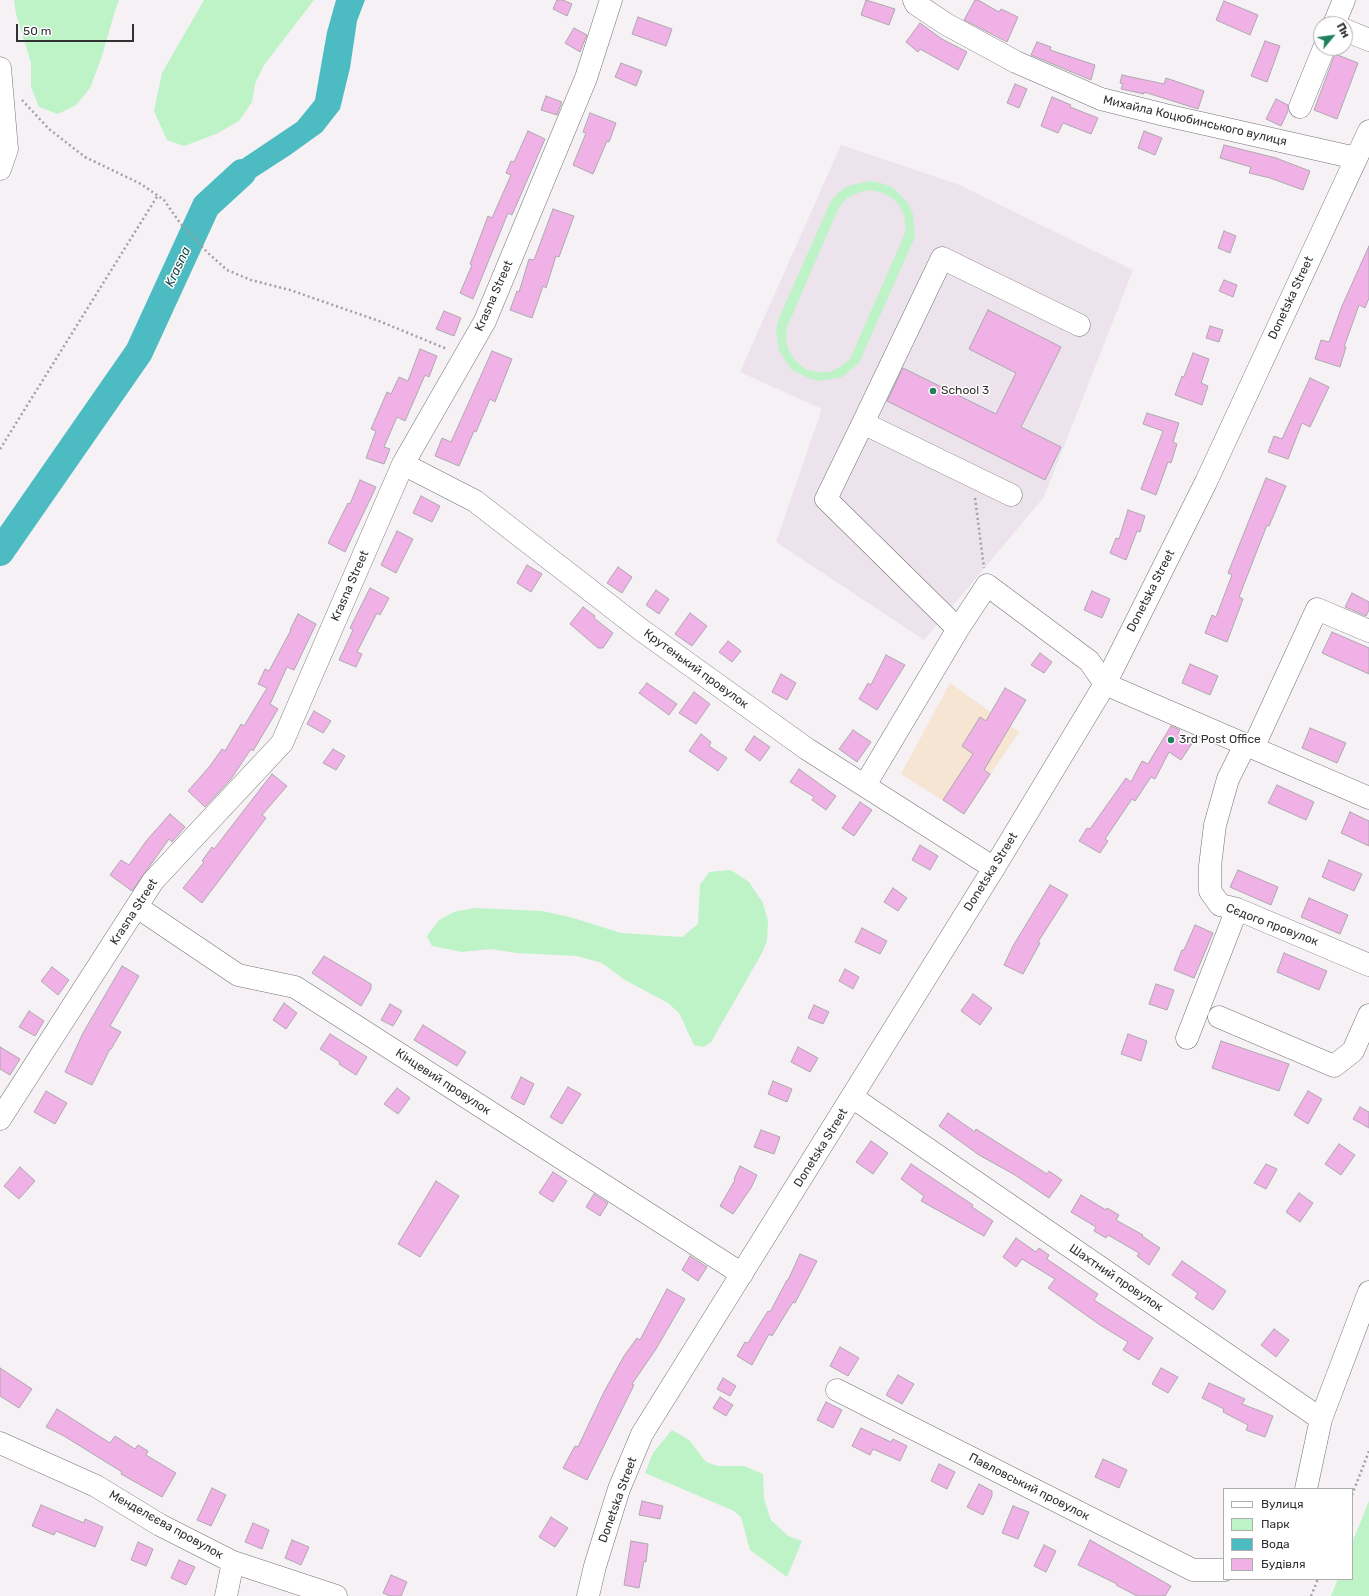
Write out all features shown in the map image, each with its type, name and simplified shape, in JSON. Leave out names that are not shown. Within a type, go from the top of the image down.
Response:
[{"type":"street","name":"Krasna Street","points":[[0,1119],[153,881],[282,743],[403,464],[485,321],[586,78],[611,0]]},
{"type":"street","name":"Михайла Коцюбинського вулиця","points":[[914,0],[916,4],[946,24],[1016,62],[1101,99],[1356,158]]},
{"type":"street","points":[[1332,16],[1344,0]]},
{"type":"street","points":[[1353,33],[1369,40]]},
{"type":"street","points":[[1300,107],[1321,56]]},
{"type":"street","points":[[0,68],[7,150],[0,169]]},
{"type":"street","name":"Donetska Street","points":[[588,1596],[595,1566],[619,1489],[642,1434],[994,868],[1105,684],[1206,482],[1369,131]]},
{"type":"street","points":[[958,629],[826,499],[942,258],[1080,325]]},
{"type":"street","points":[[863,422],[1011,495]]},
{"type":"street","name":"Крутенький провулок","points":[[403,464],[475,501],[653,638],[808,749],[994,868]]},
{"type":"street","points":[[865,785],[986,585],[1089,662],[1105,684],[1369,798]]},
{"type":"street","name":"Сєдого провулок","points":[[1369,631],[1318,609],[1249,746],[1228,779],[1215,825],[1210,866],[1210,891],[1220,905],[1237,909],[1369,965]]},
{"type":"street","name":"Кінцевий провулок","points":[[137,907],[238,975],[295,987],[742,1274]]},
{"type":"street","points":[[1187,1038],[1237,909]]},
{"type":"street","points":[[1219,1017],[1334,1066],[1353,1051],[1369,1015]]},
{"type":"street","name":"Шахтний провулок","points":[[852,1097],[1321,1419]]},
{"type":"street","points":[[1306,1488],[1321,1419],[1369,1292]]},
{"type":"street","name":"Павловський провулок","points":[[837,1390],[1193,1570],[1223,1570]]},
{"type":"street","name":"Менделєєва провулок","points":[[0,1443],[96,1486],[160,1525],[232,1562],[336,1596]]},
{"type":"street","points":[[226,1596],[232,1562]]},
{"type":"path","points":[[20,98],[49,129],[85,157],[141,184],[158,195],[164,200],[180,223],[208,253],[227,270],[251,280],[290,290],[379,321],[464,357]]},
{"type":"path","points":[[0,449],[158,195]]},
{"type":"path","points":[[972,476],[986,585]]},
{"type":"path","points":[[1353,1492],[1369,1451]]},
{"type":"path","points":[[1311,1596],[1318,1580]]},
{"type":"shaded area","name":"School 3","points":[[841,145],[957,184],[1133,270],[1044,497],[924,640],[776,542],[822,409],[740,372]]},
{"type":"shaded area","points":[[950,683],[1019,732],[964,814],[901,774]]},
{"type":"green space","points":[[14,0],[119,0],[101,59],[90,88],[76,105],[58,114],[39,107],[31,87],[31,63],[16,14]]},
{"type":"green space","points":[[204,0],[314,0],[264,65],[255,84],[252,102],[239,121],[216,134],[184,146],[167,140],[154,111],[162,73]]},
{"type":"green space","points":[[870,181],[892,187],[908,203],[913,214],[915,237],[859,363],[842,377],[821,381],[810,379],[791,369],[779,351],[776,330],[779,318],[831,201],[838,193],[848,186]],"holes":[[[869,190],[880,192],[891,197],[899,205],[904,215],[906,227],[903,238],[850,359],[840,367],[829,372],[817,372],[805,369],[796,361],[789,351],[786,340],[787,327],[839,207],[847,198],[857,193]]]},
{"type":"green space","points":[[731,870],[749,882],[763,903],[768,921],[767,941],[762,953],[711,1042],[704,1047],[694,1045],[679,1013],[668,1003],[625,980],[602,963],[577,956],[517,953],[491,949],[462,952],[432,946],[427,936],[439,920],[454,912],[474,908],[542,911],[570,917],[621,933],[682,937],[698,924],[700,885],[709,872]]},
{"type":"green space","points":[[672,1430],[689,1440],[706,1462],[718,1466],[744,1466],[763,1474],[764,1499],[771,1520],[788,1536],[802,1541],[787,1577],[750,1550],[741,1517],[734,1511],[645,1473],[653,1453]]},
{"type":"green space","points":[[1369,1501],[1369,1596],[1331,1596],[1338,1580],[1353,1580],[1353,1541]]},
{"type":"water","points":[[336,0],[365,0],[357,21],[350,68],[340,109],[322,132],[256,177],[222,205],[207,190],[227,169],[297,122],[315,100],[327,32]]},
{"type":"building","points":[[557,0],[563,0],[572,4],[567,16],[553,9]]},
{"type":"building","points":[[866,0],[895,9],[889,25],[861,15]]},
{"type":"building","points":[[975,0],[978,0],[999,12],[1001,9],[1018,17],[1007,42],[964,20]]},
{"type":"building","points":[[1224,1],[1258,15],[1250,35],[1216,20]]},
{"type":"building","points":[[638,17],[672,29],[666,46],[632,34]]},
{"type":"building","points":[[920,23],[942,39],[967,52],[958,70],[920,49],[918,52],[906,42]]},
{"type":"building","points":[[574,28],[587,35],[580,52],[565,43]]},
{"type":"building","points":[[1265,41],[1280,46],[1267,82],[1251,76]]},
{"type":"building","points":[[1037,42],[1051,47],[1050,50],[1095,65],[1091,80],[1031,55]]},
{"type":"building","points":[[1334,56],[1340,56],[1358,63],[1337,119],[1314,110]]},
{"type":"building","points":[[621,63],[642,71],[636,86],[615,77]]},
{"type":"building","points":[[1122,75],[1164,84],[1166,78],[1204,91],[1198,109],[1144,92],[1144,94],[1121,89],[1123,84],[1120,83]]},
{"type":"building","points":[[1015,84],[1027,89],[1019,108],[1007,103]]},
{"type":"building","points":[[546,96],[562,102],[557,115],[541,110]]},
{"type":"building","points":[[1052,97],[1071,105],[1070,107],[1098,118],[1091,134],[1063,123],[1058,133],[1041,126]]},
{"type":"building","points":[[1276,99],[1288,105],[1288,111],[1281,126],[1266,119]]},
{"type":"building","points":[[590,113],[616,123],[609,142],[607,141],[593,174],[573,165],[586,133],[583,132]]},
{"type":"building","points":[[528,131],[545,139],[512,215],[508,213],[473,299],[460,293],[472,265],[470,264],[488,216],[492,218],[511,175],[506,173],[511,161],[514,162]]},
{"type":"building","points":[[1144,131],[1162,138],[1155,155],[1138,148]]},
{"type":"building","points":[[1224,145],[1276,158],[1310,171],[1303,190],[1270,178],[1249,173],[1251,167],[1220,158]]},
{"type":"building","points":[[553,209],[574,216],[559,257],[556,256],[546,288],[543,286],[532,318],[510,310],[517,291],[519,292],[529,259],[534,260]]},
{"type":"building","points":[[1224,231],[1236,236],[1230,253],[1218,248]]},
{"type":"building","points":[[1369,246],[1369,298],[1365,308],[1359,305],[1344,347],[1346,347],[1340,367],[1315,359],[1321,340],[1329,342],[1342,306]]},
{"type":"building","points":[[1224,280],[1237,285],[1233,297],[1219,291]]},
{"type":"building","points":[[988,310],[1061,347],[1021,427],[1061,447],[1045,480],[887,401],[903,368],[996,414],[1016,373],[969,349]]},
{"type":"building","points":[[444,311],[461,318],[454,336],[436,329]]},
{"type":"building","points":[[1210,326],[1223,330],[1219,342],[1206,338]]},
{"type":"building","points":[[420,349],[437,356],[429,377],[425,375],[405,421],[397,417],[384,447],[390,449],[384,464],[366,458],[376,431],[371,429],[387,392],[391,394],[399,377],[408,381]]},
{"type":"building","points":[[492,351],[512,359],[495,402],[490,399],[459,466],[435,456],[442,438],[451,442]]},
{"type":"building","points":[[1193,353],[1209,359],[1201,383],[1208,386],[1202,405],[1175,395]]},
{"type":"building","points":[[1310,378],[1329,387],[1310,427],[1302,423],[1288,459],[1268,452],[1274,436],[1282,439]]},
{"type":"building","points":[[1147,413],[1179,423],[1173,442],[1177,444],[1171,463],[1168,462],[1156,495],[1141,489],[1163,431],[1143,424]]},
{"type":"building","points":[[1266,478],[1286,486],[1269,526],[1267,525],[1239,597],[1243,599],[1227,642],[1205,633],[1212,615],[1216,617],[1232,575],[1228,573]]},
{"type":"building","points":[[360,480],[376,487],[345,552],[328,543],[348,503],[350,504]]},
{"type":"building","points":[[421,496],[440,506],[432,522],[413,513]]},
{"type":"building","points":[[1128,510],[1145,516],[1140,532],[1137,531],[1126,560],[1110,553],[1116,538],[1119,539]]},
{"type":"building","points":[[397,531],[413,539],[396,573],[381,565]]},
{"type":"building","points":[[527,565],[542,574],[531,592],[517,583]]},
{"type":"building","points":[[618,567],[632,577],[622,593],[607,583]]},
{"type":"building","points":[[370,588],[389,598],[380,615],[377,613],[357,652],[362,654],[356,667],[339,660],[353,630],[350,628]]},
{"type":"building","points":[[656,590],[669,599],[659,614],[646,605]]},
{"type":"building","points":[[1092,591],[1110,599],[1102,618],[1084,610]]},
{"type":"building","points":[[1352,593],[1369,602],[1369,610],[1366,616],[1345,607]]},
{"type":"building","points":[[583,607],[613,633],[603,648],[598,648],[570,624]]},
{"type":"building","points":[[690,613],[707,626],[692,646],[675,634]]},
{"type":"building","points":[[298,614],[316,624],[294,670],[287,667],[270,704],[278,709],[253,751],[251,749],[231,779],[205,807],[188,791],[210,766],[222,749],[225,751],[241,724],[244,726],[267,688],[258,684],[265,669],[269,671]]},
{"type":"building","points":[[1332,632],[1369,648],[1369,674],[1322,653]]},
{"type":"building","points":[[728,641],[741,651],[732,662],[719,652]]},
{"type":"building","points":[[1040,653],[1052,662],[1044,673],[1031,665]]},
{"type":"building","points":[[886,655],[905,665],[877,710],[859,699],[868,683],[871,685]]},
{"type":"building","points":[[1190,664],[1218,676],[1210,695],[1182,683]]},
{"type":"building","points":[[781,674],[796,683],[787,700],[772,692]]},
{"type":"building","points":[[647,683],[677,704],[669,715],[639,693]]},
{"type":"building","points":[[1005,688],[1026,700],[984,770],[990,774],[964,814],[943,800],[973,754],[962,746],[980,717],[986,721]]},
{"type":"building","points":[[694,692],[710,704],[696,724],[679,713]]},
{"type":"building","points":[[314,711],[331,721],[323,733],[307,724]]},
{"type":"building","points":[[1171,726],[1180,730],[1178,733],[1193,742],[1181,760],[1169,752],[1155,779],[1151,777],[1135,801],[1132,799],[1105,839],[1108,841],[1100,853],[1079,841],[1087,828],[1090,829],[1126,778],[1131,782],[1142,761],[1148,764]]},
{"type":"building","points":[[1310,728],[1346,743],[1337,763],[1302,748]]},
{"type":"building","points":[[853,730],[871,742],[857,762],[839,749]]},
{"type":"building","points":[[701,734],[711,742],[709,746],[727,758],[718,771],[689,751]]},
{"type":"building","points":[[754,736],[770,747],[760,761],[745,750]]},
{"type":"building","points":[[333,749],[345,756],[336,770],[323,763]]},
{"type":"building","points":[[799,769],[836,796],[826,810],[812,800],[814,797],[790,782]]},
{"type":"building","points":[[272,774],[287,786],[262,815],[266,818],[202,903],[183,888],[204,862],[202,861],[212,847],[214,849]]},
{"type":"building","points":[[1277,785],[1314,802],[1306,820],[1268,803]]},
{"type":"building","points":[[860,802],[872,810],[854,836],[842,828]]},
{"type":"building","points":[[1350,812],[1369,821],[1369,846],[1341,833]]},
{"type":"building","points":[[170,814],[185,827],[172,842],[169,839],[132,891],[110,875],[121,860],[129,865],[147,840]]},
{"type":"building","points":[[920,845],[938,856],[930,870],[912,860]]},
{"type":"building","points":[[1329,860],[1362,874],[1354,891],[1322,877]]},
{"type":"building","points":[[1238,870],[1278,887],[1271,905],[1230,887]]},
{"type":"building","points":[[1050,885],[1068,895],[1038,942],[1040,943],[1023,974],[1004,965],[1013,946]]},
{"type":"building","points":[[893,888],[907,898],[898,911],[884,902]]},
{"type":"building","points":[[1309,898],[1348,915],[1340,934],[1301,917]]},
{"type":"building","points":[[1195,925],[1213,933],[1194,978],[1174,970],[1182,950],[1184,950]]},
{"type":"building","points":[[862,928],[887,941],[880,954],[855,942]]},
{"type":"building","points":[[1284,953],[1327,971],[1319,990],[1277,972]]},
{"type":"building","points":[[324,956],[371,984],[371,989],[361,1006],[312,973]]},
{"type":"building","points":[[122,966],[139,976],[110,1026],[121,1032],[110,1049],[92,1085],[65,1072],[83,1033]]},
{"type":"building","points":[[52,967],[69,980],[58,995],[41,981]]},
{"type":"building","points":[[845,969],[859,977],[853,989],[839,981]]},
{"type":"building","points":[[1156,984],[1174,990],[1167,1010],[1149,1004]]},
{"type":"building","points":[[973,994],[992,1008],[980,1025],[961,1011]]},
{"type":"building","points":[[284,1003],[297,1013],[286,1029],[273,1020]]},
{"type":"building","points":[[390,1004],[402,1011],[393,1026],[381,1020]]},
{"type":"building","points":[[814,1005],[829,1012],[823,1024],[808,1018]]},
{"type":"building","points":[[29,1011],[44,1021],[35,1036],[19,1027]]},
{"type":"building","points":[[423,1025],[466,1052],[457,1066],[414,1040]]},
{"type":"building","points":[[330,1034],[367,1057],[356,1075],[320,1049]]},
{"type":"building","points":[[1128,1034],[1147,1041],[1141,1061],[1121,1054]]},
{"type":"building","points":[[1221,1041],[1289,1064],[1279,1091],[1212,1068]]},
{"type":"building","points":[[0,1047],[20,1059],[10,1075],[0,1069]]},
{"type":"building","points":[[798,1047],[818,1058],[810,1072],[791,1062]]},
{"type":"building","points":[[521,1077],[534,1084],[524,1105],[511,1098]]},
{"type":"building","points":[[773,1081],[792,1089],[787,1102],[768,1094]]},
{"type":"building","points":[[568,1087],[581,1094],[562,1124],[550,1117]]},
{"type":"building","points":[[397,1088],[410,1098],[398,1114],[384,1104]]},
{"type":"building","points":[[46,1091],[67,1103],[55,1124],[34,1112]]},
{"type":"building","points":[[1308,1091],[1322,1099],[1308,1124],[1294,1115]]},
{"type":"building","points":[[1360,1107],[1369,1112],[1369,1128],[1353,1119]]},
{"type":"building","points":[[948,1113],[975,1132],[976,1129],[1047,1174],[1049,1171],[1062,1180],[1049,1198],[1015,1175],[979,1155],[939,1126]]},
{"type":"building","points":[[761,1130],[780,1137],[774,1154],[754,1147]]},
{"type":"building","points":[[871,1141],[888,1153],[873,1174],[856,1162]]},
{"type":"building","points":[[1339,1144],[1355,1155],[1341,1175],[1325,1164]]},
{"type":"building","points":[[911,1164],[973,1205],[972,1207],[993,1221],[984,1236],[921,1201],[924,1196],[901,1179]]},
{"type":"building","points":[[1266,1164],[1277,1169],[1266,1189],[1254,1183]]},
{"type":"building","points":[[740,1166],[757,1175],[751,1188],[733,1214],[720,1206],[735,1180],[734,1179]]},
{"type":"building","points":[[20,1167],[35,1181],[19,1199],[4,1186]]},
{"type":"building","points":[[553,1172],[567,1181],[553,1202],[539,1193]]},
{"type":"building","points":[[436,1181],[459,1196],[420,1257],[398,1244]]},
{"type":"building","points":[[1299,1193],[1313,1203],[1300,1222],[1286,1212]]},
{"type":"building","points":[[594,1194],[608,1203],[600,1216],[586,1207]]},
{"type":"building","points":[[1081,1195],[1106,1210],[1107,1208],[1119,1215],[1116,1220],[1143,1235],[1142,1236],[1160,1248],[1149,1265],[1137,1256],[1139,1253],[1108,1235],[1106,1238],[1094,1231],[1096,1227],[1071,1212]]},
{"type":"building","points":[[1016,1238],[1036,1252],[1039,1248],[1049,1255],[1047,1259],[1098,1294],[1094,1300],[1153,1338],[1139,1360],[1123,1350],[1128,1342],[1100,1325],[1048,1288],[1055,1279],[1022,1259],[1016,1267],[1003,1257]]},
{"type":"building","points":[[800,1254],[817,1261],[795,1303],[793,1302],[772,1336],[769,1334],[752,1365],[737,1356],[745,1342],[748,1343],[768,1311],[770,1312],[788,1280]]},
{"type":"building","points":[[690,1256],[707,1267],[698,1281],[682,1270]]},
{"type":"building","points":[[1182,1261],[1226,1291],[1213,1310],[1195,1298],[1198,1293],[1172,1275]]},
{"type":"building","points":[[667,1289],[685,1299],[656,1349],[632,1384],[634,1385],[587,1480],[563,1468],[575,1446],[578,1447],[604,1392],[624,1356],[637,1338],[640,1340]]},
{"type":"building","points":[[1274,1329],[1289,1340],[1276,1357],[1261,1345]]},
{"type":"building","points":[[840,1347],[859,1358],[848,1376],[830,1366]]},
{"type":"building","points":[[0,1368],[32,1389],[19,1408],[0,1396]]},
{"type":"building","points":[[1161,1368],[1178,1377],[1168,1393],[1152,1384]]},
{"type":"building","points":[[898,1375],[914,1384],[902,1404],[886,1395]]},
{"type":"building","points":[[723,1378],[736,1386],[730,1396],[717,1389]]},
{"type":"building","points":[[1209,1383],[1245,1399],[1242,1404],[1273,1416],[1265,1437],[1246,1430],[1248,1425],[1223,1412],[1224,1409],[1202,1398]]},
{"type":"building","points":[[720,1397],[733,1405],[726,1416],[713,1408]]},
{"type":"building","points":[[826,1402],[842,1410],[833,1428],[817,1420]]},
{"type":"building","points":[[57,1409],[110,1443],[115,1436],[135,1449],[138,1445],[148,1451],[146,1455],[176,1473],[162,1497],[121,1474],[122,1472],[64,1436],[46,1427]]},
{"type":"building","points":[[861,1428],[891,1442],[893,1439],[907,1446],[900,1461],[873,1449],[870,1455],[852,1446]]},
{"type":"building","points":[[1103,1459],[1127,1470],[1119,1488],[1095,1477]]},
{"type":"building","points":[[939,1464],[955,1472],[947,1489],[931,1481]]},
{"type":"building","points":[[979,1484],[992,1491],[992,1496],[983,1515],[967,1507]]},
{"type":"building","points":[[212,1488],[226,1495],[211,1526],[197,1520]]},
{"type":"building","points":[[642,1501],[663,1506],[660,1519],[639,1515]]},
{"type":"building","points":[[41,1505],[84,1523],[85,1519],[103,1527],[95,1547],[56,1531],[54,1535],[32,1526]]},
{"type":"building","points":[[1013,1506],[1029,1512],[1018,1539],[1002,1533]]},
{"type":"building","points":[[551,1517],[568,1528],[555,1547],[539,1537]]},
{"type":"building","points":[[253,1523],[269,1530],[262,1549],[245,1542]]},
{"type":"building","points":[[292,1540],[309,1547],[301,1565],[285,1558]]},
{"type":"building","points":[[1090,1540],[1171,1586],[1165,1596],[1137,1596],[1116,1585],[1117,1584],[1078,1565]]},
{"type":"building","points":[[631,1541],[648,1544],[646,1562],[644,1561],[639,1588],[624,1585]]},
{"type":"building","points":[[138,1542],[153,1549],[146,1566],[131,1560]]},
{"type":"building","points":[[1044,1545],[1056,1551],[1046,1572],[1034,1566]]},
{"type":"building","points":[[179,1560],[195,1567],[186,1585],[171,1578]]},
{"type":"building","points":[[391,1575],[407,1582],[401,1596],[390,1596],[383,1593]]},
{"type":"waterway","name":"Krasna","points":[[0,552],[139,352],[206,206],[242,173]]},
{"type":"place","name":"School 3","points":[[933,391]]},
{"type":"place","name":"3rd Post Office","points":[[1171,740]]}]
